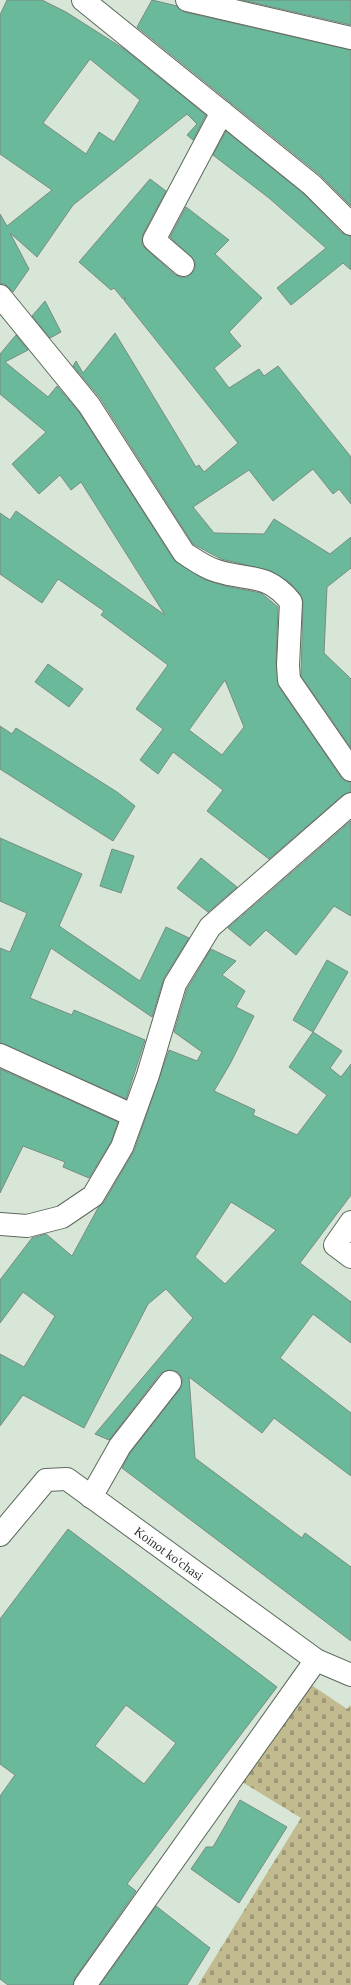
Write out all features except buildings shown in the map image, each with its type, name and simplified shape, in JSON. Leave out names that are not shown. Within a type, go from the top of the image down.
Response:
[{"type":"street","points":[[83,0],[312,185],[351,224]]},
{"type":"street","points":[[186,0],[351,38]]},
{"type":"street","points":[[183,265],[154,240],[222,112]]},
{"type":"street","points":[[0,296],[89,405],[184,553],[200,564],[218,571],[267,581],[283,592],[291,602],[288,665],[289,680],[351,770]]},
{"type":"street","points":[[0,1224],[27,1226],[62,1217],[93,1196],[122,1147],[132,1115],[148,1075],[175,984],[210,927],[351,804]]},
{"type":"street","points":[[0,1055],[132,1115]]},
{"type":"street","points":[[351,1222],[336,1245],[351,1257]]},
{"type":"street","points":[[91,1497],[120,1446],[170,1382]]},
{"type":"street","name":"Koinot ko'chasi","points":[[0,1535],[46,1480],[67,1479],[316,1660],[351,1675]]},
{"type":"street","points":[[85,1985],[316,1660]]},
{"type":"green space","points":[[307,1682],[347,1709],[351,1705],[351,1985],[198,1985],[301,1818],[237,1779]]}]
